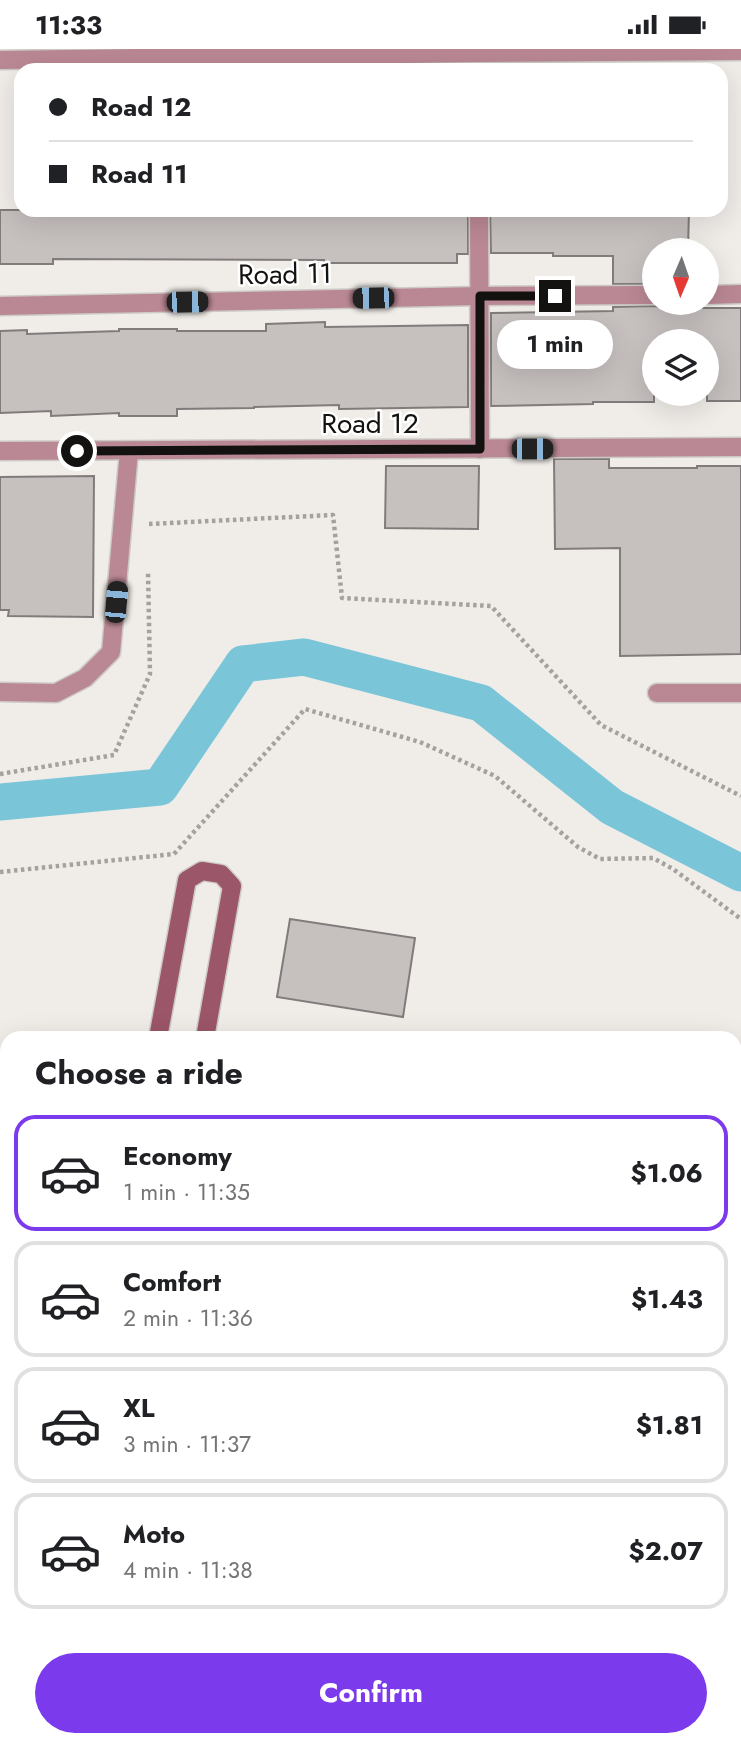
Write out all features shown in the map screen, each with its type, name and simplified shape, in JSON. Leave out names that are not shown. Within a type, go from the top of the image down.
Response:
[{"type":"street","points":[[0,60],[478,57],[741,51]]},
{"type":"street","points":[[479,217],[480,449]]},
{"type":"street","points":[[719,295],[741,294]]},
{"type":"street","name":"Road 11","points":[[0,306],[642,295]]},
{"type":"street","name":"Road 12","points":[[0,451],[741,447]]},
{"type":"street","points":[[0,692],[55,693],[85,678],[111,652],[129,451]]},
{"type":"street","points":[[657,693],[741,693]]},
{"type":"street","points":[[159,1031],[187,880],[202,871],[221,874],[232,886],[206,1031]]},
{"type":"path","points":[[145,524],[333,515],[342,598],[491,606],[601,725],[741,796]]},
{"type":"path","points":[[0,774],[114,755],[150,674],[147,563]]},
{"type":"path","points":[[0,872],[174,854],[305,709],[419,742],[495,776],[578,847],[600,859],[653,858],[673,869],[741,919]]},
{"type":"building","points":[[0,210],[14,210],[14,217],[468,217],[468,254],[457,254],[457,263],[53,259],[53,264],[0,264]]},
{"type":"building","points":[[490,217],[689,217],[688,238],[642,238],[642,284],[613,284],[613,256],[553,256],[553,253],[491,253]]},
{"type":"building","points":[[642,306],[642,315],[719,315],[719,308],[741,308],[741,401],[719,401],[719,329],[642,329],[642,402],[491,406],[491,313],[613,311],[613,307]]},
{"type":"building","points":[[325,322],[325,327],[468,325],[468,407],[339,409],[339,405],[177,409],[177,416],[119,416],[119,413],[51,416],[51,411],[0,413],[0,331],[27,330],[27,334],[119,329],[266,331],[266,324]]},
{"type":"building","points":[[554,459],[609,459],[609,468],[741,466],[741,654],[620,656],[620,548],[555,549]]},
{"type":"building","points":[[386,466],[479,466],[478,529],[385,528]]},
{"type":"building","points":[[94,476],[93,617],[8,616],[9,610],[0,610],[0,477]]},
{"type":"building","points":[[290,919],[415,938],[403,1017],[277,997]]},
{"type":"waterway","points":[[0,802],[160,787],[243,664],[304,657],[481,703],[612,807],[741,873]]},
{"type":"route","points":[[77,451],[480,449],[480,296],[555,296]]}]
